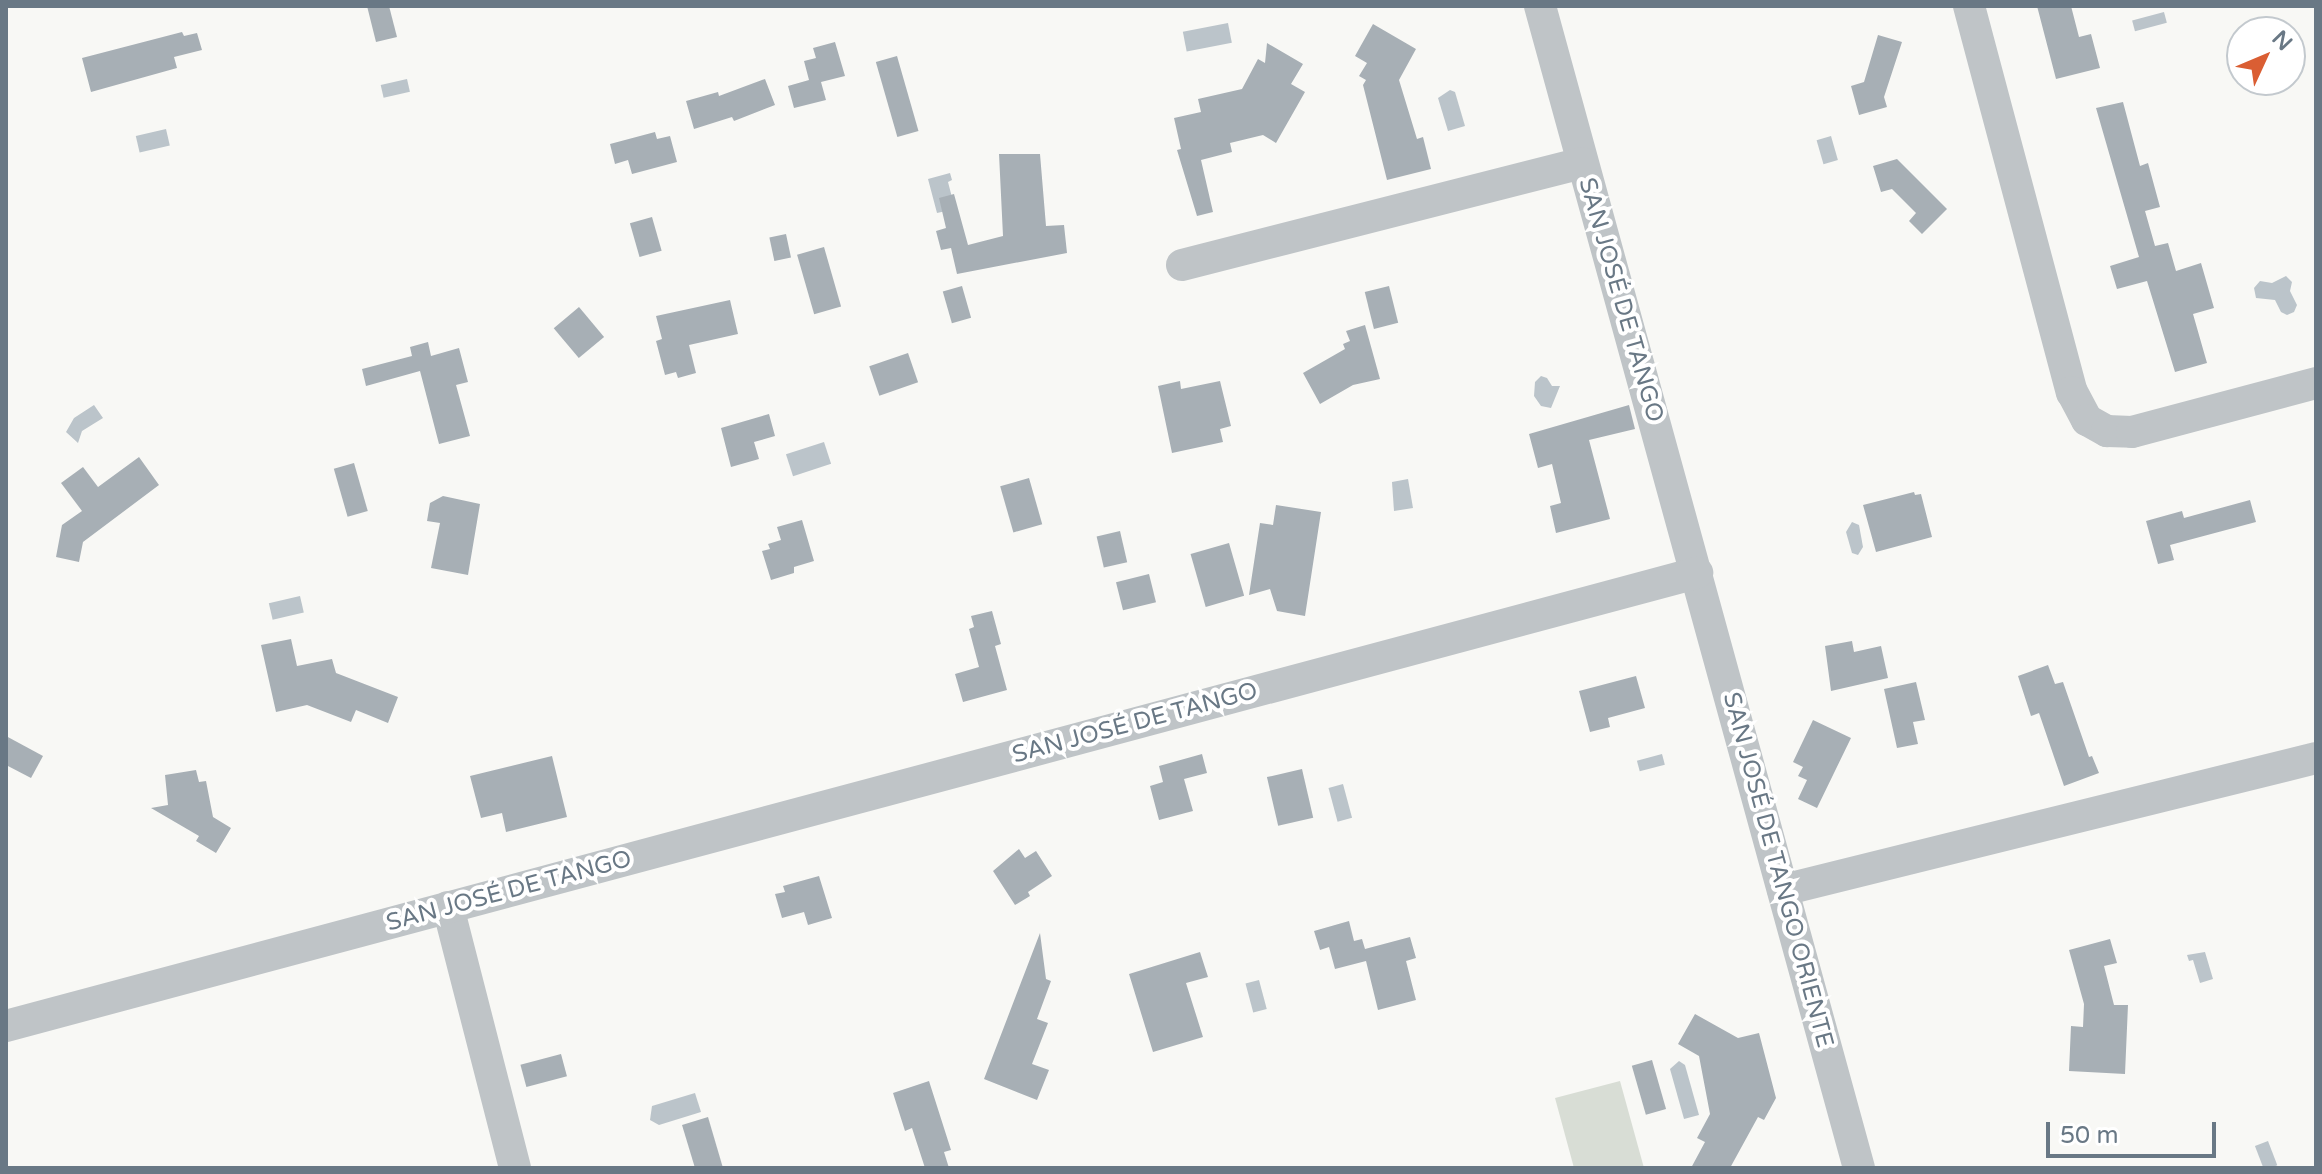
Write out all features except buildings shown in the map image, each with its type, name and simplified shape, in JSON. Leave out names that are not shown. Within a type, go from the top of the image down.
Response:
[{"type":"street","name":"SAN JOSÉ DE TANGO","points":[[6,1026],[1697,573],[1540,6]]},
{"type":"street","points":[[1969,6],[2072,392],[2087,420],[2107,431],[2132,432],[2316,383]]},
{"type":"street","points":[[1182,265],[1582,163]]},
{"type":"street","name":"SAN JOSÉ DE TANGO ORIENTE","points":[[1697,573],[1859,1168]]},
{"type":"street","points":[[1783,890],[2316,758]]},
{"type":"street","points":[[448,907],[515,1168]]},
{"type":"shaded area","points":[[2164,12],[2167,23],[2135,31],[2132,21]]},
{"type":"shaded area","points":[[1228,23],[1232,43],[1187,51],[1183,32]]},
{"type":"shaded area","points":[[407,79],[410,92],[384,98],[381,85]]},
{"type":"shaded area","points":[[1450,90],[1455,92],[1465,126],[1448,131],[1438,98]]},
{"type":"shaded area","points":[[166,129],[170,146],[140,153],[136,136]]},
{"type":"shaded area","points":[[1831,136],[1838,160],[1823,164],[1817,140]]},
{"type":"shaded area","points":[[950,173],[952,180],[948,182],[955,209],[937,213],[928,179]]},
{"type":"shaded area","points":[[2286,276],[2292,282],[2290,291],[2297,305],[2294,312],[2287,315],[2281,312],[2275,300],[2256,298],[2254,288],[2260,281],[2272,283]]},
{"type":"shaded area","points":[[1541,376],[1547,378],[1552,386],[1560,386],[1551,408],[1541,406],[1534,396],[1535,382]]},
{"type":"shaded area","points":[[94,405],[103,418],[82,431],[78,443],[66,432],[74,418]]},
{"type":"shaded area","points":[[824,442],[831,464],[793,476],[786,454]]},
{"type":"shaded area","points":[[1408,479],[1413,508],[1394,511],[1392,482]]},
{"type":"shaded area","points":[[1852,522],[1859,525],[1863,547],[1858,555],[1852,553],[1846,532]]},
{"type":"shaded area","points":[[300,596],[304,613],[273,620],[269,603]]},
{"type":"shaded area","points":[[1662,754],[1665,765],[1640,771],[1637,761]]},
{"type":"shaded area","points":[[1343,784],[1352,818],[1338,822],[1329,788]]},
{"type":"shaded area","points":[[2205,952],[2213,979],[2200,983],[2193,960],[2189,961],[2187,955]]},
{"type":"shaded area","points":[[1259,980],[1267,1009],[1253,1013],[1245,984]]},
{"type":"shaded area","points":[[1679,1061],[1685,1065],[1699,1115],[1684,1119],[1670,1069]]},
{"type":"shaded area","points":[[1620,1081],[1644,1168],[1574,1168],[1555,1098]]},
{"type":"shaded area","points":[[695,1093],[701,1112],[659,1125],[650,1120],[652,1106]]},
{"type":"shaded area","points":[[2268,1141],[2277,1165],[2263,1168],[2255,1146]]}]
